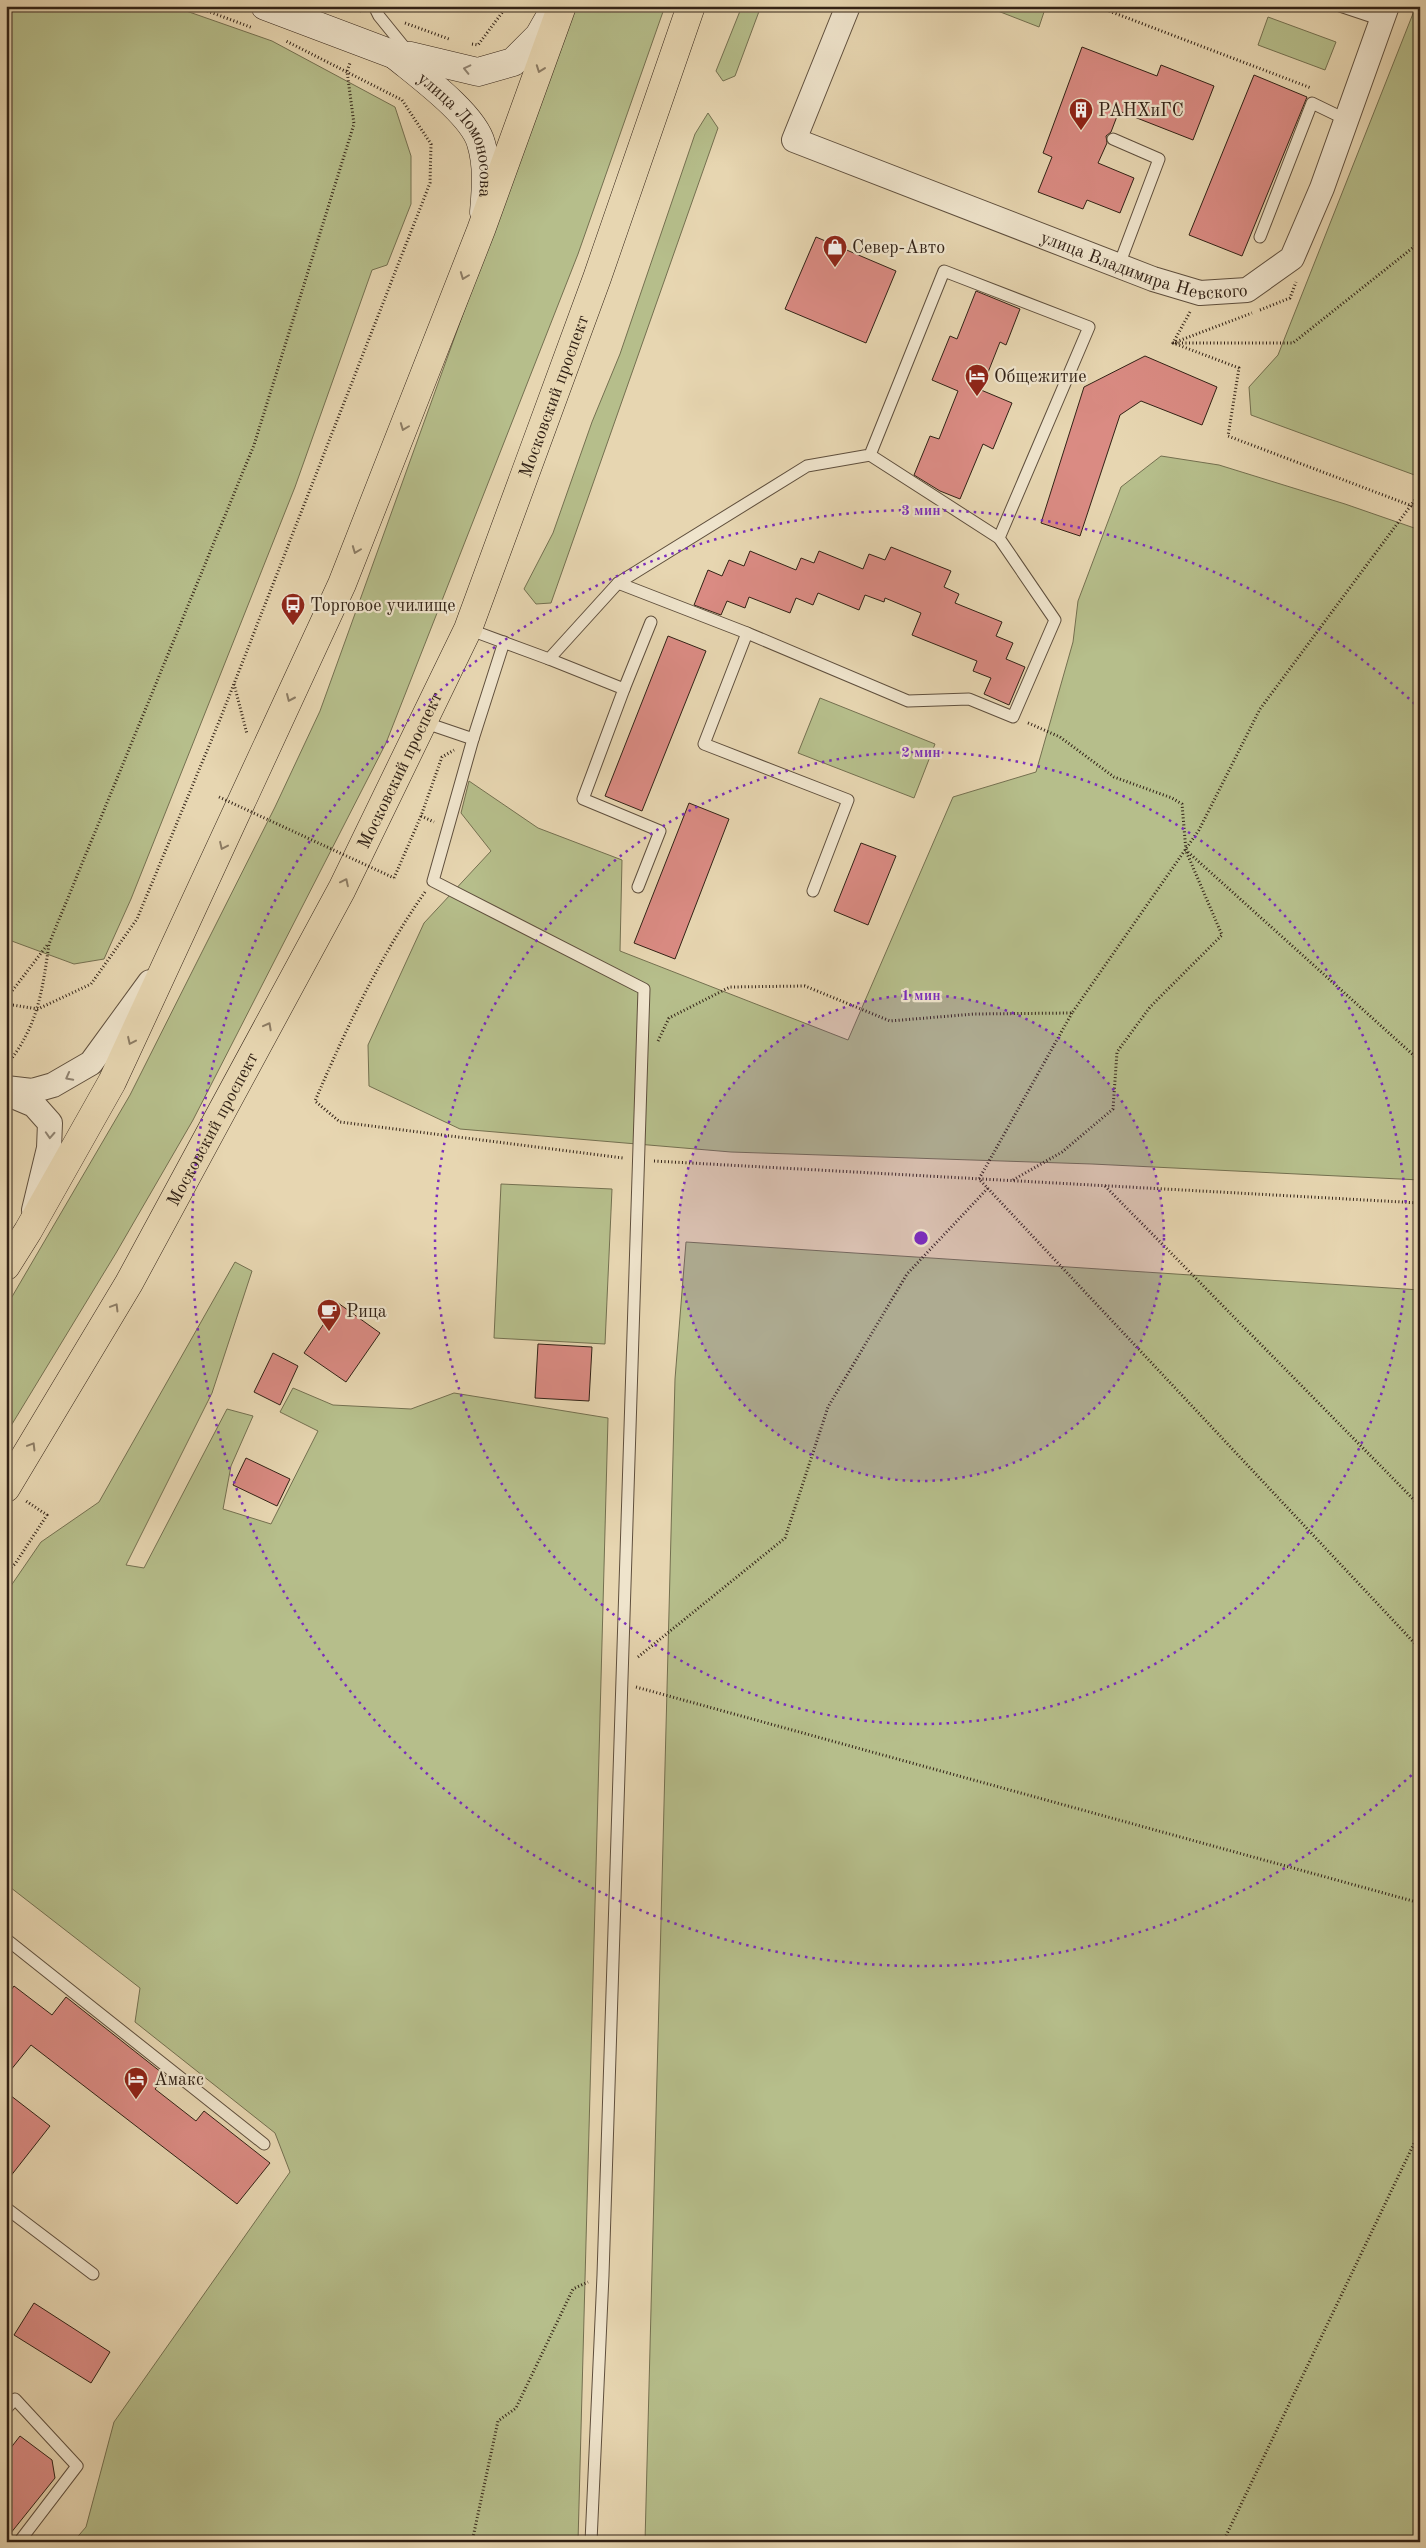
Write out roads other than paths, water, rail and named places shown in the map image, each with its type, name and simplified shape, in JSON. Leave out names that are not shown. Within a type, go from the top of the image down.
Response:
[{"type":"main road","name":"улица Ломоносова","points":[[261,18],[403,56],[478,72],[513,62],[538,36],[556,6]]},
{"type":"main road","points":[[6,1266],[28,1231],[112,1082],[342,584],[481,230],[562,6]]},
{"type":"main road","name":"Московский проспект","points":[[6,1488],[129,1283],[342,889],[468,629],[597,278],[691,6]]},
{"type":"main road","name":"улица Ломоносова","points":[[403,56],[457,107],[481,141],[487,181],[481,230]]},
{"type":"street","name":"улица Владимира Невского","points":[[848,6],[794,140],[1153,279],[1200,293],[1247,290],[1292,258],[1347,120],[1384,13]]},
{"type":"street","points":[[6,1088],[32,1091],[53,1086],[91,1063],[176,946]]},
{"type":"street","points":[[6,1094],[34,1105],[50,1123],[49,1148],[28,1231]]},
{"type":"lane","points":[[374,6],[403,56]]},
{"type":"lane","points":[[1340,6],[1384,13]]},
{"type":"lane","points":[[1260,237],[1312,103],[1347,120]]},
{"type":"lane","points":[[1113,139],[1160,159],[1119,266]]},
{"type":"lane","points":[[870,455],[944,271],[1089,327],[999,538]]},
{"type":"lane","points":[[549,659],[618,583],[807,466],[870,455],[999,538],[1055,620],[1013,717],[969,699],[908,701],[747,632],[618,583]]},
{"type":"lane","points":[[638,887],[660,831],[583,799],[651,622]]},
{"type":"lane","points":[[468,629],[624,689]]},
{"type":"lane","points":[[747,632],[704,744],[848,800],[813,891]]},
{"type":"lane","points":[[504,642],[473,740],[433,881],[644,989],[643,1072],[603,2275],[591,2542]]},
{"type":"lane","points":[[423,722],[473,740]]},
{"type":"lane","points":[[6,1939],[264,2144]]},
{"type":"lane","points":[[6,2208],[93,2274]]},
{"type":"lane","points":[[6,2390],[77,2466],[19,2542]]},
{"type":"lane","points":[[6,2409],[15,2399]]},
{"type":"place","name":"РАНХиГС","points":[[1081,131]]},
{"type":"place","name":"Север-Авто","points":[[835,268]]},
{"type":"place","name":"Общежитие","points":[[977,397]]},
{"type":"place","name":"Торговое училище","points":[[293,626]]},
{"type":"place","name":"Рица","points":[[329,1332]]},
{"type":"place","name":"Амакс","points":[[136,2100]]}]
